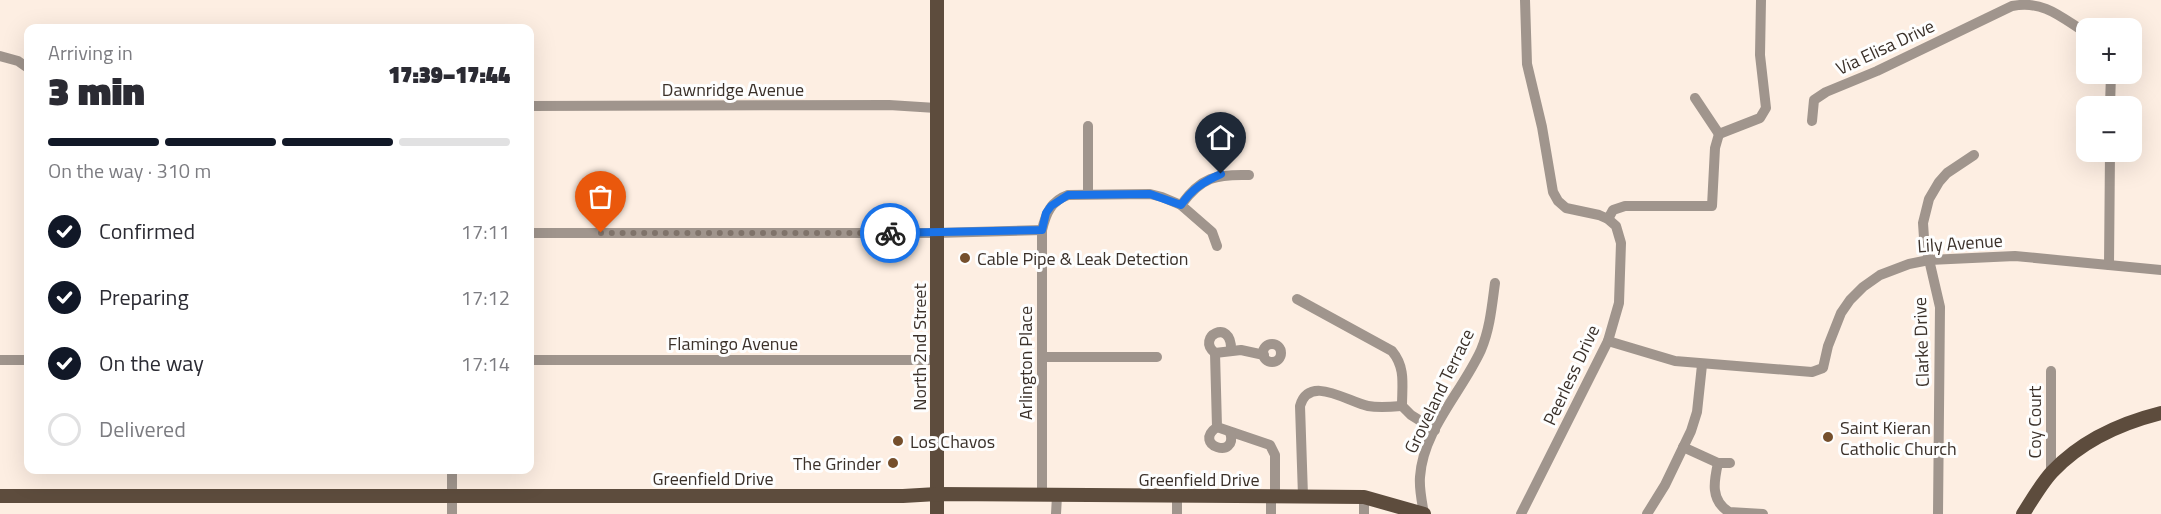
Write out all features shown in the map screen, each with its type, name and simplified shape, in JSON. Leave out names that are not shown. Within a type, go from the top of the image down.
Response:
[{"type":"main road","name":"North 2nd Street","points":[[937,0],[937,514]]},
{"type":"main road","points":[[2023,514],[2051,473],[2072,455],[2107,432],[2161,412]]},
{"type":"main road","name":"Greenfield Drive","points":[[0,496],[903,496],[937,494],[1303,496],[1364,497],[1424,514]]},
{"type":"street","points":[[1525,0],[1527,64],[1542,127],[1553,192],[1566,208],[1608,219],[1613,210],[1625,206],[1712,206],[1715,148],[1719,134],[1695,98]]},
{"type":"street","points":[[1719,134],[1760,118],[1766,108],[1760,55],[1761,0]]},
{"type":"street","name":"Via Elisa Drive","points":[[1812,121],[1814,100],[1826,92],[1877,71],[2006,9],[2043,3],[2076,26]]},
{"type":"street","points":[[0,56],[24,66]]},
{"type":"street","name":"Dawnridge Avenue","points":[[534,106],[889,105],[936,108]]},
{"type":"street","points":[[1088,126],[1088,194]]},
{"type":"street","name":"Clarke Drive","points":[[1938,514],[1940,306],[1923,223],[1929,199],[1938,182],[1947,173],[1974,155]]},
{"type":"street","points":[[2109,265],[2110,162]]},
{"type":"street","points":[[1181,205],[1202,182],[1221,174],[1249,174]]},
{"type":"street","points":[[534,233],[1042,230],[1046,213],[1068,195],[1150,194],[1181,205],[1212,232],[1216,246]]},
{"type":"street","name":"Peerless Drive","points":[[1521,514],[1608,341],[1619,303],[1621,243],[1616,226],[1608,219]]},
{"type":"street","name":"Arlington Place","points":[[1042,230],[1042,496]]},
{"type":"street","name":"Lily Avenue","points":[[1608,341],[1675,361],[1702,365],[1812,372],[1823,368],[1828,346],[1841,313],[1856,294],[1871,280],[1889,270],[1908,264],[2015,256],[2161,270]]},
{"type":"street","name":"Groveland Terrace","points":[[1424,514],[1419,480],[1424,456],[1435,430],[1480,350],[1490,322],[1496,283]]},
{"type":"street","points":[[1297,299],[1392,351],[1403,371],[1402,406]]},
{"type":"street","points":[[1232,350],[1228,335],[1217,332],[1212,336],[1209,342],[1210,349],[1215,353],[1241,350],[1264,355]]},
{"type":"street","points":[[1215,353],[1217,427]]},
{"type":"street","points":[[1042,357],[1157,357]]},
{"type":"street","points":[[0,360],[24,360]]},
{"type":"street","name":"Flamingo Avenue","points":[[534,360],[937,360]]},
{"type":"street","points":[[1647,514],[1665,485],[1691,431],[1697,412],[1702,365]]},
{"type":"street","name":"Coy Court","points":[[2051,371],[2051,473]]},
{"type":"street","points":[[1303,496],[1300,406],[1307,394],[1317,391],[1341,395],[1368,406],[1402,406],[1411,415],[1435,430]]},
{"type":"street","points":[[1217,427],[1270,445],[1274,450],[1271,514]]},
{"type":"street","points":[[1217,427],[1209,437],[1211,443],[1218,448],[1230,443],[1230,432]]},
{"type":"street","points":[[1683,447],[1718,463],[1730,463]]},
{"type":"street","points":[[1718,463],[1713,487],[1725,509],[1729,512],[1762,514]]},
{"type":"street","points":[[452,474],[452,514]]},
{"type":"street","points":[[1056,496],[1056,514]]},
{"type":"street","points":[[1177,497],[1177,514]]},
{"type":"street","points":[[1364,497],[1364,514]]},
{"type":"way so far","points":[[601,233],[890,233]]},
{"type":"place","name":"Cable Pipe & Leak Detection","points":[[965,258]]},
{"type":"place","name":"Saint Kieran Catholic Church","points":[[1828,437]]},
{"type":"place","name":"Los Chavos","points":[[898,441]]},
{"type":"place","name":"The Grinder","points":[[893,463]]},
{"type":"route","points":[[890,233],[1042,230],[1046,213],[1051,206],[1068,195],[1150,194],[1181,205],[1202,182],[1221,174]]}]
